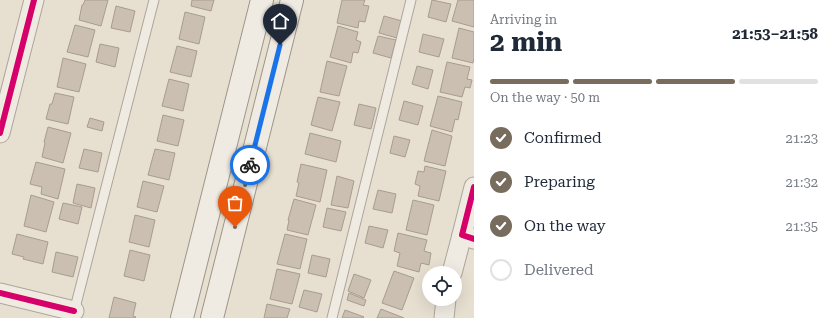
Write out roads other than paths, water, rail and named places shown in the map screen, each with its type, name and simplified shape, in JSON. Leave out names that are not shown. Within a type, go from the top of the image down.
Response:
[{"type":"main road","points":[[182,318],[262,0]]},
{"type":"main road","points":[[212,318],[292,0]]},
{"type":"street","points":[[0,133],[5,93],[34,0]]},
{"type":"street","points":[[455,266],[468,237],[474,187]]},
{"type":"street","points":[[0,292],[74,315]]},
{"type":"street","points":[[444,318],[445,306]]},
{"type":"lane","points":[[74,315],[154,0]]},
{"type":"lane","points":[[332,318],[411,0]]}]
